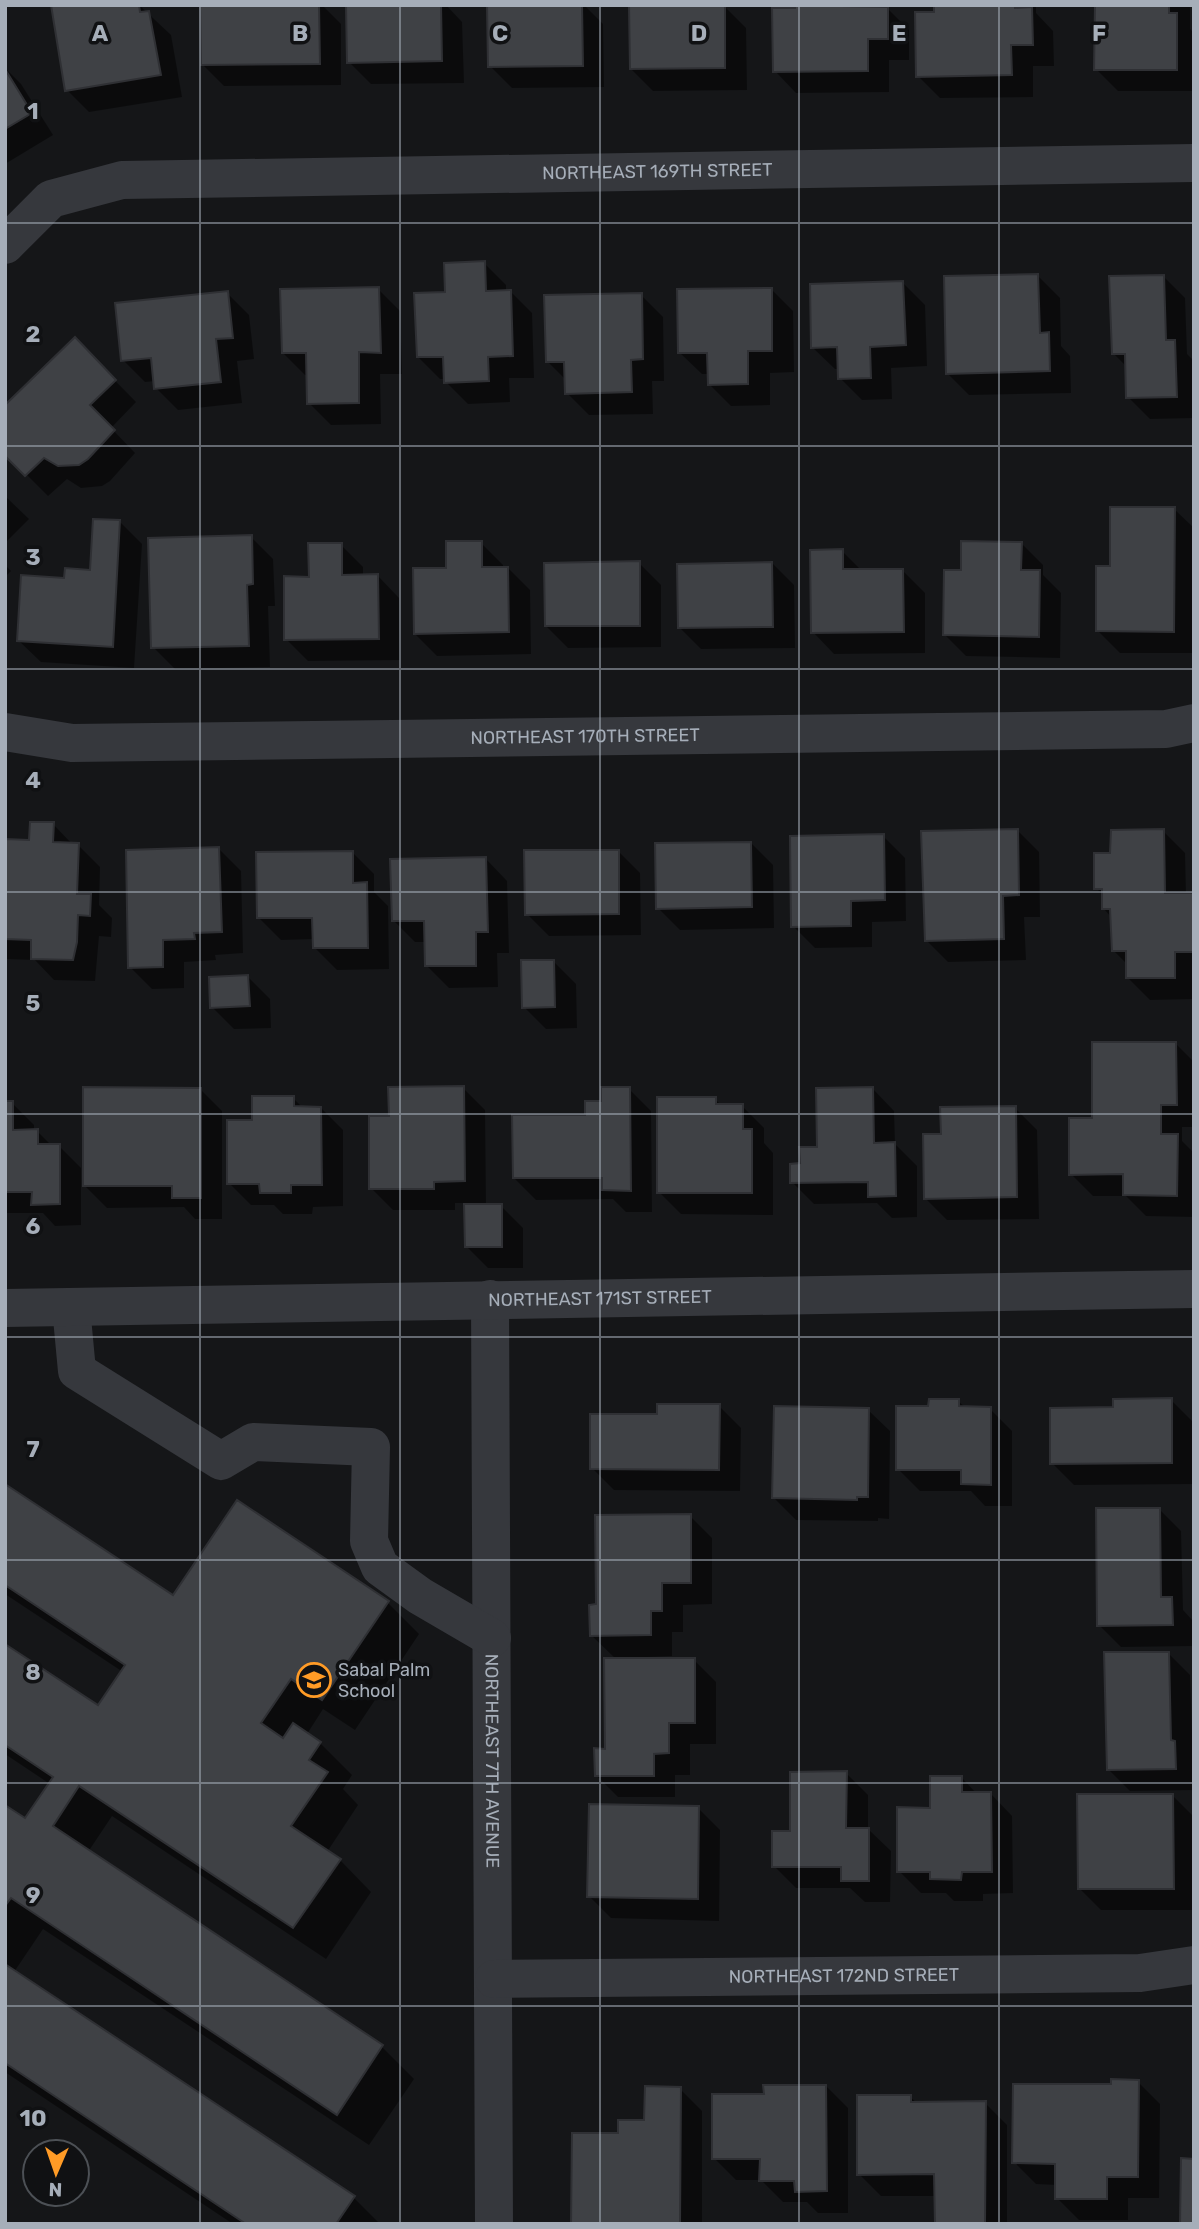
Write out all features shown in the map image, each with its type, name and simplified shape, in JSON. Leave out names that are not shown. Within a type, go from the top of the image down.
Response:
[{"type":"street","name":"NORTHEAST 169TH STREET","points":[[5,245],[51,199],[121,180],[1194,163]]},
{"type":"street","name":"NORTHEAST 170TH STREET","points":[[5,732],[72,743],[1184,730]]},
{"type":"street","name":"NORTHEAST 171ST STREET","points":[[5,1308],[1194,1289]]},
{"type":"street","name":"NORTHEAST 7TH AVENUE","points":[[490,1299],[494,2224]]},
{"type":"street","points":[[71,1307],[76,1371],[221,1461],[253,1442],[370,1447],[369,1541],[380,1567],[419,1597],[492,1637]]},
{"type":"street","name":"NORTHEAST 172ND STREET","points":[[494,1979],[1140,1973],[1194,1965]]},
{"type":"building","points":[[51,5],[139,5],[140,12],[149,11],[161,75],[65,91]]},
{"type":"building","points":[[200,5],[319,5],[320,64],[201,65]]},
{"type":"building","points":[[346,5],[441,5],[442,61],[347,63]]},
{"type":"building","points":[[487,5],[582,5],[583,66],[488,67]]},
{"type":"building","points":[[725,5],[725,68],[630,69],[629,6]]},
{"type":"building","points":[[795,5],[888,7],[888,39],[868,39],[868,71],[773,72],[772,8],[795,8]]},
{"type":"building","points":[[934,5],[1032,7],[1033,45],[1011,45],[1012,75],[916,77],[915,12],[934,12]]},
{"type":"building","points":[[1095,5],[1169,5],[1169,13],[1177,13],[1177,70],[1094,70]]},
{"type":"building","points":[[5,69],[32,113],[5,129]]},
{"type":"building","points":[[485,261],[486,291],[511,290],[513,356],[488,357],[489,381],[444,383],[443,357],[417,357],[414,293],[445,292],[444,263]]},
{"type":"building","points":[[1038,274],[1040,333],[1049,332],[1050,371],[946,374],[944,276]]},
{"type":"building","points":[[1164,275],[1166,340],[1175,340],[1177,397],[1126,398],[1125,354],[1112,354],[1109,276]]},
{"type":"building","points":[[903,281],[906,345],[870,347],[871,378],[838,379],[837,347],[811,348],[810,284]]},
{"type":"building","points":[[379,287],[381,353],[359,352],[359,403],[307,404],[306,353],[282,353],[280,289]]},
{"type":"building","points":[[772,288],[772,351],[748,351],[748,384],[708,385],[707,353],[678,353],[677,289]]},
{"type":"building","points":[[228,291],[233,338],[216,339],[221,382],[154,389],[151,358],[121,361],[115,303]]},
{"type":"building","points":[[642,293],[643,359],[631,360],[632,392],[565,394],[564,362],[546,362],[544,295]]},
{"type":"building","points":[[75,337],[116,380],[90,405],[115,430],[79,465],[58,466],[44,458],[25,476],[5,456],[5,405]]},
{"type":"building","points":[[1110,507],[1175,507],[1174,632],[1096,631],[1096,566],[1110,566]]},
{"type":"building","points":[[93,519],[120,520],[113,647],[17,641],[21,575],[64,578],[65,568],[90,570]]},
{"type":"building","points":[[252,535],[253,584],[247,585],[249,646],[151,648],[148,538]]},
{"type":"building","points":[[446,541],[482,541],[482,567],[508,567],[509,632],[414,634],[413,568],[446,568]]},
{"type":"building","points":[[961,541],[1022,542],[1021,570],[1040,570],[1039,637],[943,635],[944,570],[961,570]]},
{"type":"building","points":[[308,543],[342,543],[342,575],[378,574],[379,639],[284,640],[284,576],[309,577]]},
{"type":"building","points":[[843,549],[843,569],[903,569],[904,632],[811,633],[810,550]]},
{"type":"building","points":[[640,561],[640,626],[545,626],[544,563]]},
{"type":"building","points":[[772,562],[773,627],[678,628],[677,564]]},
{"type":"building","points":[[30,822],[54,822],[53,842],[79,843],[77,894],[91,894],[90,916],[78,915],[73,960],[31,959],[31,940],[5,939],[5,839],[29,840]]},
{"type":"building","points":[[1018,829],[1019,895],[1003,896],[1004,939],[925,941],[921,831]]},
{"type":"building","points":[[1164,829],[1165,893],[1194,893],[1194,952],[1175,952],[1175,978],[1126,978],[1126,951],[1112,951],[1110,909],[1102,909],[1102,889],[1094,889],[1094,853],[1110,853],[1111,830]]},
{"type":"building","points":[[884,834],[885,900],[851,901],[851,926],[791,927],[790,836]]},
{"type":"building","points":[[751,842],[752,907],[656,909],[655,843]]},
{"type":"building","points":[[219,847],[222,932],[194,933],[195,939],[163,940],[163,967],[128,968],[126,850]]},
{"type":"building","points":[[524,850],[619,850],[619,914],[525,915]]},
{"type":"building","points":[[353,851],[353,883],[367,882],[368,948],[313,948],[312,918],[257,918],[256,852]]},
{"type":"building","points":[[486,857],[488,932],[476,932],[476,966],[425,966],[424,921],[392,921],[390,859]]},
{"type":"building","points":[[521,960],[554,960],[555,1007],[522,1008]]},
{"type":"building","points":[[248,975],[250,1006],[210,1008],[209,977]]},
{"type":"building","points":[[1092,1042],[1176,1042],[1177,1105],[1161,1105],[1161,1134],[1178,1134],[1177,1196],[1123,1195],[1123,1174],[1069,1175],[1069,1118],[1092,1118]]},
{"type":"building","points":[[464,1086],[465,1181],[434,1182],[434,1189],[369,1189],[369,1116],[389,1116],[388,1087]]},
{"type":"building","points":[[83,1087],[201,1088],[201,1198],[172,1198],[172,1186],[83,1186]]},
{"type":"building","points":[[601,1087],[630,1087],[631,1191],[602,1190],[602,1178],[513,1178],[512,1115],[585,1115],[585,1101],[601,1101]]},
{"type":"building","points":[[873,1087],[874,1143],[895,1142],[896,1196],[868,1197],[868,1182],[790,1183],[790,1164],[800,1163],[799,1147],[817,1147],[816,1088]]},
{"type":"building","points":[[252,1096],[294,1096],[294,1106],[321,1107],[322,1185],[291,1185],[291,1193],[260,1193],[259,1184],[227,1184],[227,1120],[252,1120]]},
{"type":"building","points":[[657,1097],[716,1097],[716,1104],[743,1104],[743,1129],[752,1129],[752,1193],[657,1193]]},
{"type":"building","points":[[5,1101],[13,1101],[13,1130],[38,1129],[38,1144],[60,1144],[60,1204],[31,1205],[32,1192],[5,1192]]},
{"type":"building","points":[[1016,1106],[1017,1197],[924,1199],[923,1134],[941,1134],[940,1107]]},
{"type":"building","points":[[464,1204],[502,1204],[502,1247],[465,1247]]},
{"type":"building","points":[[1172,1398],[1172,1463],[1050,1464],[1050,1408],[1113,1407],[1113,1399]]},
{"type":"building","points":[[929,1399],[959,1399],[959,1406],[991,1407],[991,1485],[961,1484],[961,1470],[896,1470],[896,1406],[928,1406]]},
{"type":"building","points":[[657,1404],[720,1404],[719,1470],[590,1469],[590,1414],[657,1414]]},
{"type":"building","points":[[774,1406],[869,1408],[868,1497],[857,1497],[857,1500],[772,1498]]},
{"type":"building","points":[[5,1484],[173,1595],[237,1500],[389,1601],[322,1700],[291,1679],[261,1723],[283,1738],[293,1723],[321,1742],[309,1760],[328,1772],[291,1826],[341,1859],[293,1928],[79,1786],[53,1826],[383,2045],[337,2115],[11,1898],[5,1906],[5,1805],[25,1818],[53,1777],[5,1745],[5,1644],[98,1705],[125,1665],[5,1585]]},
{"type":"building","points":[[1096,1508],[1160,1508],[1161,1597],[1172,1597],[1173,1625],[1097,1626]]},
{"type":"building","points":[[691,1514],[691,1583],[662,1583],[662,1611],[651,1611],[651,1635],[590,1636],[589,1605],[596,1604],[595,1515]]},
{"type":"building","points":[[1104,1652],[1169,1652],[1171,1740],[1175,1741],[1176,1769],[1107,1770]]},
{"type":"building","points":[[604,1658],[695,1658],[695,1723],[669,1723],[669,1753],[654,1754],[654,1776],[595,1776],[594,1748],[605,1749]]},
{"type":"building","points":[[847,1771],[846,1828],[869,1828],[869,1881],[841,1881],[841,1867],[772,1867],[772,1831],[790,1831],[790,1772]]},
{"type":"building","points":[[930,1776],[962,1776],[962,1792],[991,1792],[992,1872],[962,1872],[961,1880],[930,1879],[930,1872],[897,1872],[897,1807],[930,1808]]},
{"type":"building","points":[[1077,1794],[1173,1794],[1174,1889],[1078,1889]]},
{"type":"building","points":[[589,1804],[699,1806],[698,1899],[587,1897]]},
{"type":"building","points":[[5,1964],[355,2196],[336,2224],[246,2224],[5,2063]]},
{"type":"building","points":[[1111,2079],[1139,2080],[1138,2177],[1107,2177],[1107,2199],[1055,2199],[1055,2164],[1012,2163],[1013,2084],[1111,2084]]},
{"type":"building","points":[[763,2085],[826,2085],[827,2191],[795,2192],[794,2181],[759,2181],[760,2159],[712,2159],[712,2094],[764,2094]]},
{"type":"building","points":[[645,2086],[681,2087],[680,2224],[571,2224],[572,2133],[618,2133],[618,2120],[644,2120]]},
{"type":"building","points":[[857,2095],[911,2095],[911,2102],[986,2101],[985,2224],[935,2224],[934,2174],[857,2175]]},
{"type":"building","points":[[1181,2158],[1194,2159],[1194,2224],[1180,2224]]},
{"type":"place","name":"Sabal Palm School","points":[[314,1680]]}]
